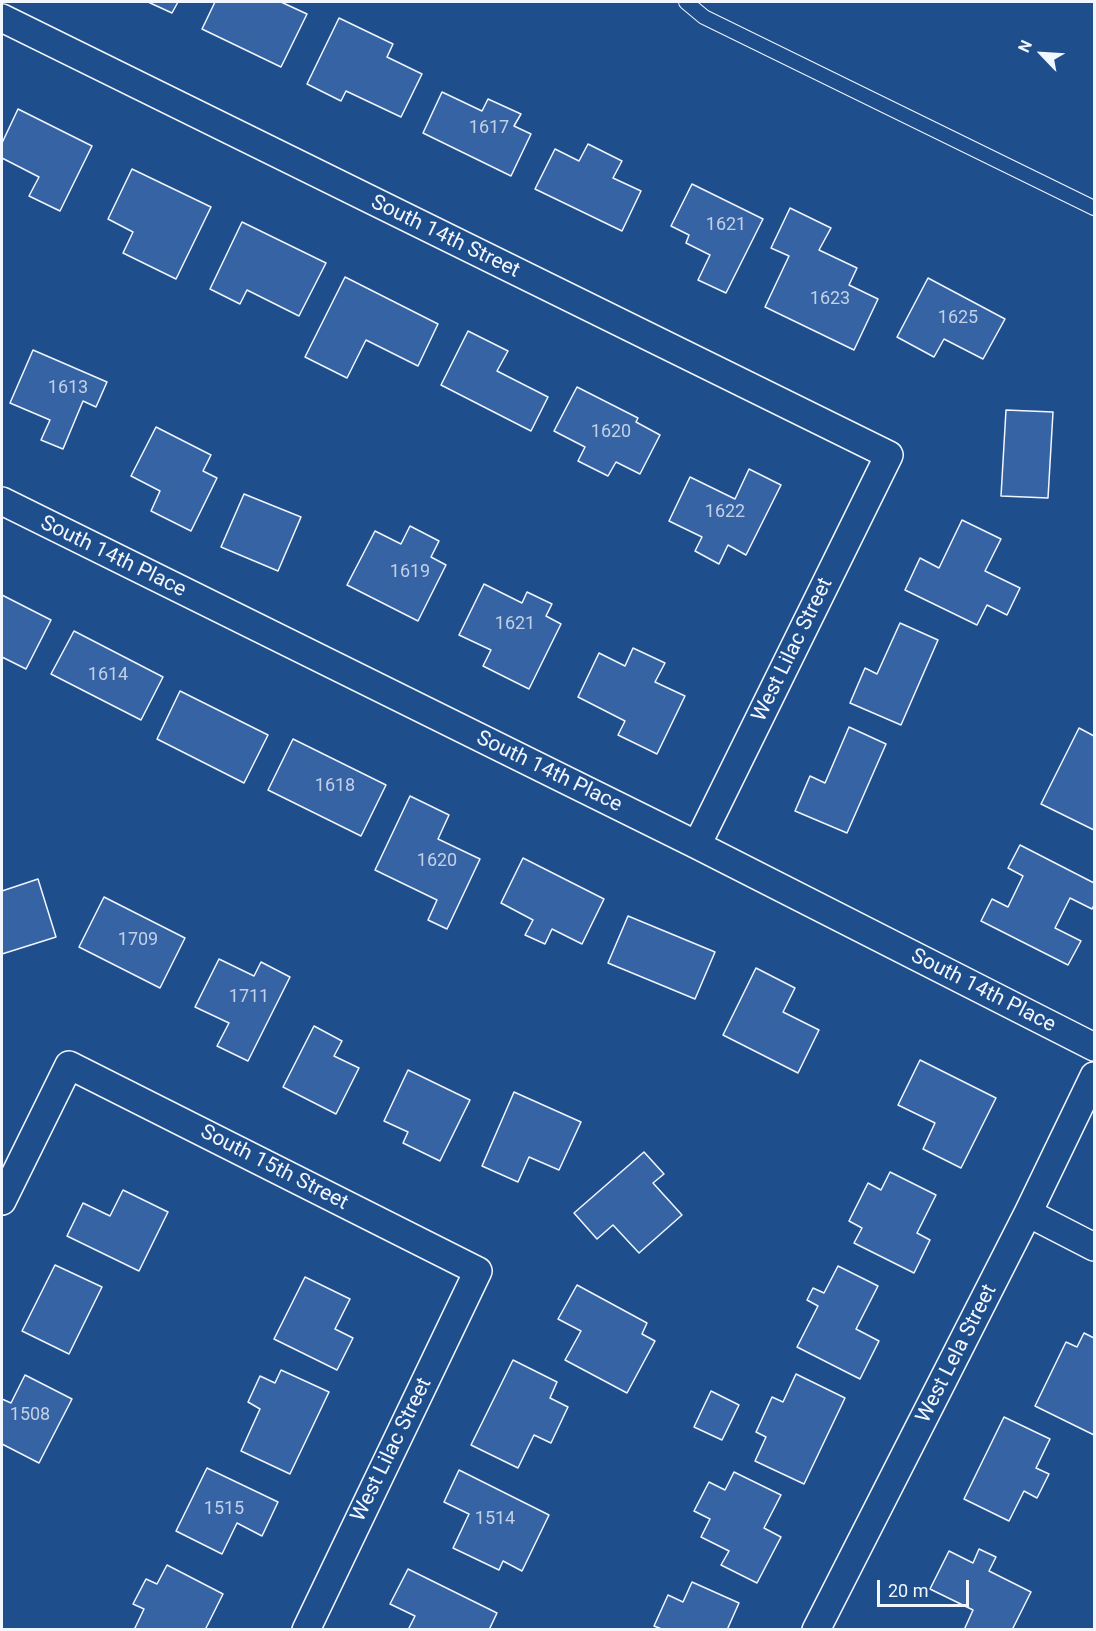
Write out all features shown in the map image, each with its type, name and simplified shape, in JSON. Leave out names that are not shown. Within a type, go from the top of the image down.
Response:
[{"type":"street","name":"South 14th Street","points":[[2,18],[889,455]]},
{"type":"street","name":"West Lilac Street","points":[[697,845],[889,455]]},
{"type":"street","name":"South 14th Place","points":[[2,501],[697,845],[1095,1047]]},
{"type":"street","name":"South 15th Street","points":[[2,1201],[69,1065],[478,1271]]},
{"type":"street","name":"West Lela Street","points":[[818,1629],[1028,1214],[1095,1076]]},
{"type":"street","points":[[1028,1214],[1095,1247]]},
{"type":"street","name":"West Lilac Street","points":[[306,1629],[478,1271]]},
{"type":"lane","points":[[686,2],[704,17],[1095,207]]},
{"type":"building","points":[[148,2],[178,2],[172,13]]},
{"type":"building","points":[[215,2],[281,2],[307,14],[281,67],[202,29]]},
{"type":"building","points":[[339,18],[393,44],[387,57],[422,74],[401,117],[346,91],[341,101],[307,84]]},
{"type":"building","points":[[442,92],[482,111],[488,99],[521,114],[514,126],[531,134],[511,176],[423,133]]},
{"type":"building","points":[[18,109],[92,146],[60,211],[29,196],[39,177],[2,158],[2,143]]},
{"type":"building","points":[[588,144],[622,161],[613,178],[641,191],[622,231],[535,189],[555,149],[579,161]]},
{"type":"building","points":[[132,169],[211,207],[176,279],[123,253],[133,232],[108,219]]},
{"type":"building","points":[[692,184],[763,219],[726,293],[698,280],[710,255],[686,243],[689,235],[671,226]]},
{"type":"building","points":[[790,208],[831,228],[819,250],[857,268],[849,285],[878,299],[854,350],[765,307],[789,256],[771,248]]},
{"type":"building","points":[[242,222],[326,263],[299,316],[247,290],[240,304],[210,289]]},
{"type":"building","points":[[345,277],[438,324],[418,366],[366,340],[347,378],[305,357]]},
{"type":"building","points":[[928,278],[1005,319],[983,359],[944,339],[934,357],[897,337]]},
{"type":"building","points":[[468,331],[508,351],[497,371],[548,397],[531,431],[441,385]]},
{"type":"building","points":[[33,350],[107,382],[96,407],[83,401],[63,449],[41,440],[50,420],[10,403]]},
{"type":"building","points":[[577,387],[638,418],[636,422],[660,435],[640,474],[616,462],[608,476],[578,461],[585,447],[554,431]]},
{"type":"building","points":[[1006,410],[1053,412],[1048,498],[1001,496]]},
{"type":"building","points":[[156,427],[211,455],[203,471],[217,478],[191,531],[151,511],[160,491],[131,476]]},
{"type":"building","points":[[749,469],[781,485],[746,555],[728,545],[719,564],[695,551],[702,537],[669,521],[690,477],[735,499]]},
{"type":"building","points":[[244,494],[301,517],[278,571],[221,547]]},
{"type":"building","points":[[962,520],[1001,539],[985,571],[1020,588],[1007,615],[987,605],[977,625],[905,590],[920,558],[939,568]]},
{"type":"building","points":[[410,526],[439,541],[431,557],[446,565],[418,621],[347,585],[375,531],[401,544]]},
{"type":"building","points":[[484,584],[522,603],[527,592],[552,604],[546,616],[561,624],[529,689],[483,666],[491,650],[459,635]]},
{"type":"building","points":[[2,595],[51,620],[26,669],[2,657]]},
{"type":"building","points":[[900,623],[938,640],[901,725],[850,703],[865,668],[877,674]]},
{"type":"building","points":[[74,631],[163,677],[141,720],[51,674]]},
{"type":"building","points":[[633,648],[665,663],[655,682],[685,696],[657,754],[618,735],[625,721],[578,697],[599,653],[625,666]]},
{"type":"building","points":[[180,691],[268,735],[244,783],[157,739]]},
{"type":"building","points":[[849,727],[886,744],[847,833],[795,811],[810,776],[825,783]]},
{"type":"building","points":[[1079,728],[1094,736],[1094,830],[1041,804]]},
{"type":"building","points":[[293,739],[386,785],[361,836],[268,790]]},
{"type":"building","points":[[410,796],[449,815],[438,839],[480,859],[447,929],[428,920],[437,900],[375,870]]},
{"type":"building","points":[[1020,845],[1094,883],[1092,909],[1070,898],[1055,928],[1081,941],[1068,965],[981,921],[992,899],[1008,907],[1023,876],[1008,868]]},
{"type":"building","points":[[523,858],[604,899],[582,944],[552,929],[545,944],[525,935],[533,920],[501,903]]},
{"type":"building","points":[[38,879],[56,937],[2,954],[2,891]]},
{"type":"building","points":[[104,897],[185,938],[160,988],[79,947]]},
{"type":"building","points":[[628,916],[715,952],[695,999],[608,963]]},
{"type":"building","points":[[219,959],[254,976],[261,962],[290,977],[248,1061],[217,1046],[229,1023],[195,1007]]},
{"type":"building","points":[[756,968],[795,988],[783,1012],[819,1030],[798,1073],[723,1035]]},
{"type":"building","points":[[314,1026],[342,1041],[334,1056],[359,1068],[336,1114],[283,1087]]},
{"type":"building","points":[[920,1060],[996,1098],[961,1168],[923,1149],[935,1123],[898,1105]]},
{"type":"building","points":[[408,1070],[470,1100],[440,1161],[403,1143],[408,1132],[384,1121]]},
{"type":"building","points":[[514,1092],[581,1122],[559,1170],[529,1157],[518,1182],[482,1166]]},
{"type":"building","points":[[644,1152],[664,1174],[653,1183],[682,1215],[639,1253],[613,1225],[597,1239],[574,1213]]},
{"type":"building","points":[[890,1172],[936,1195],[917,1233],[930,1240],[914,1273],[854,1243],[862,1228],[849,1221],[868,1183],[881,1190]]},
{"type":"building","points":[[123,1190],[168,1212],[139,1271],[67,1236],[83,1203],[110,1216]]},
{"type":"building","points":[[55,1265],[102,1287],[69,1354],[22,1331]]},
{"type":"building","points":[[838,1266],[878,1286],[856,1329],[879,1341],[860,1379],[797,1347],[818,1306],[807,1300],[813,1288],[824,1293]]},
{"type":"building","points":[[305,1277],[350,1299],[335,1329],[353,1338],[337,1370],[274,1339]]},
{"type":"building","points":[[577,1285],[647,1323],[642,1334],[655,1341],[627,1393],[565,1360],[581,1331],[558,1319]]},
{"type":"building","points":[[1084,1333],[1094,1338],[1094,1435],[1035,1406],[1066,1342],[1077,1347]]},
{"type":"building","points":[[513,1360],[557,1382],[550,1398],[568,1407],[551,1443],[534,1435],[518,1468],[471,1445]]},
{"type":"building","points":[[281,1370],[329,1392],[290,1474],[241,1451],[260,1409],[248,1402],[260,1376],[275,1383]]},
{"type":"building","points":[[796,1374],[845,1398],[804,1484],[755,1461],[766,1437],[756,1432],[772,1397],[783,1402]]},
{"type":"building","points":[[25,1375],[72,1399],[39,1463],[2,1444],[2,1399],[11,1403]]},
{"type":"building","points":[[711,1391],[739,1405],[722,1440],[694,1427]]},
{"type":"building","points":[[1004,1417],[1050,1439],[1036,1468],[1049,1474],[1037,1498],[1024,1491],[1009,1521],[964,1499]]},
{"type":"building","points":[[207,1468],[278,1502],[262,1536],[237,1523],[222,1554],[176,1531]]},
{"type":"building","points":[[459,1470],[549,1515],[522,1571],[503,1561],[499,1570],[453,1548],[469,1514],[444,1502]]},
{"type":"building","points":[[734,1472],[781,1495],[764,1528],[781,1537],[757,1583],[721,1565],[729,1551],[701,1537],[710,1519],[694,1511],[709,1482],[725,1490]]},
{"type":"building","points":[[979,1549],[996,1557],[989,1571],[1031,1592],[1012,1630],[964,1630],[973,1610],[930,1589],[949,1551],[973,1563]]},
{"type":"building","points":[[167,1565],[223,1594],[205,1630],[134,1630],[144,1609],[133,1604],[146,1579],[157,1584]]},
{"type":"building","points":[[408,1569],[497,1613],[489,1630],[408,1630],[415,1616],[390,1604]]},
{"type":"building","points":[[692,1582],[739,1603],[727,1630],[664,1630],[654,1626],[668,1595],[683,1602]]}]
